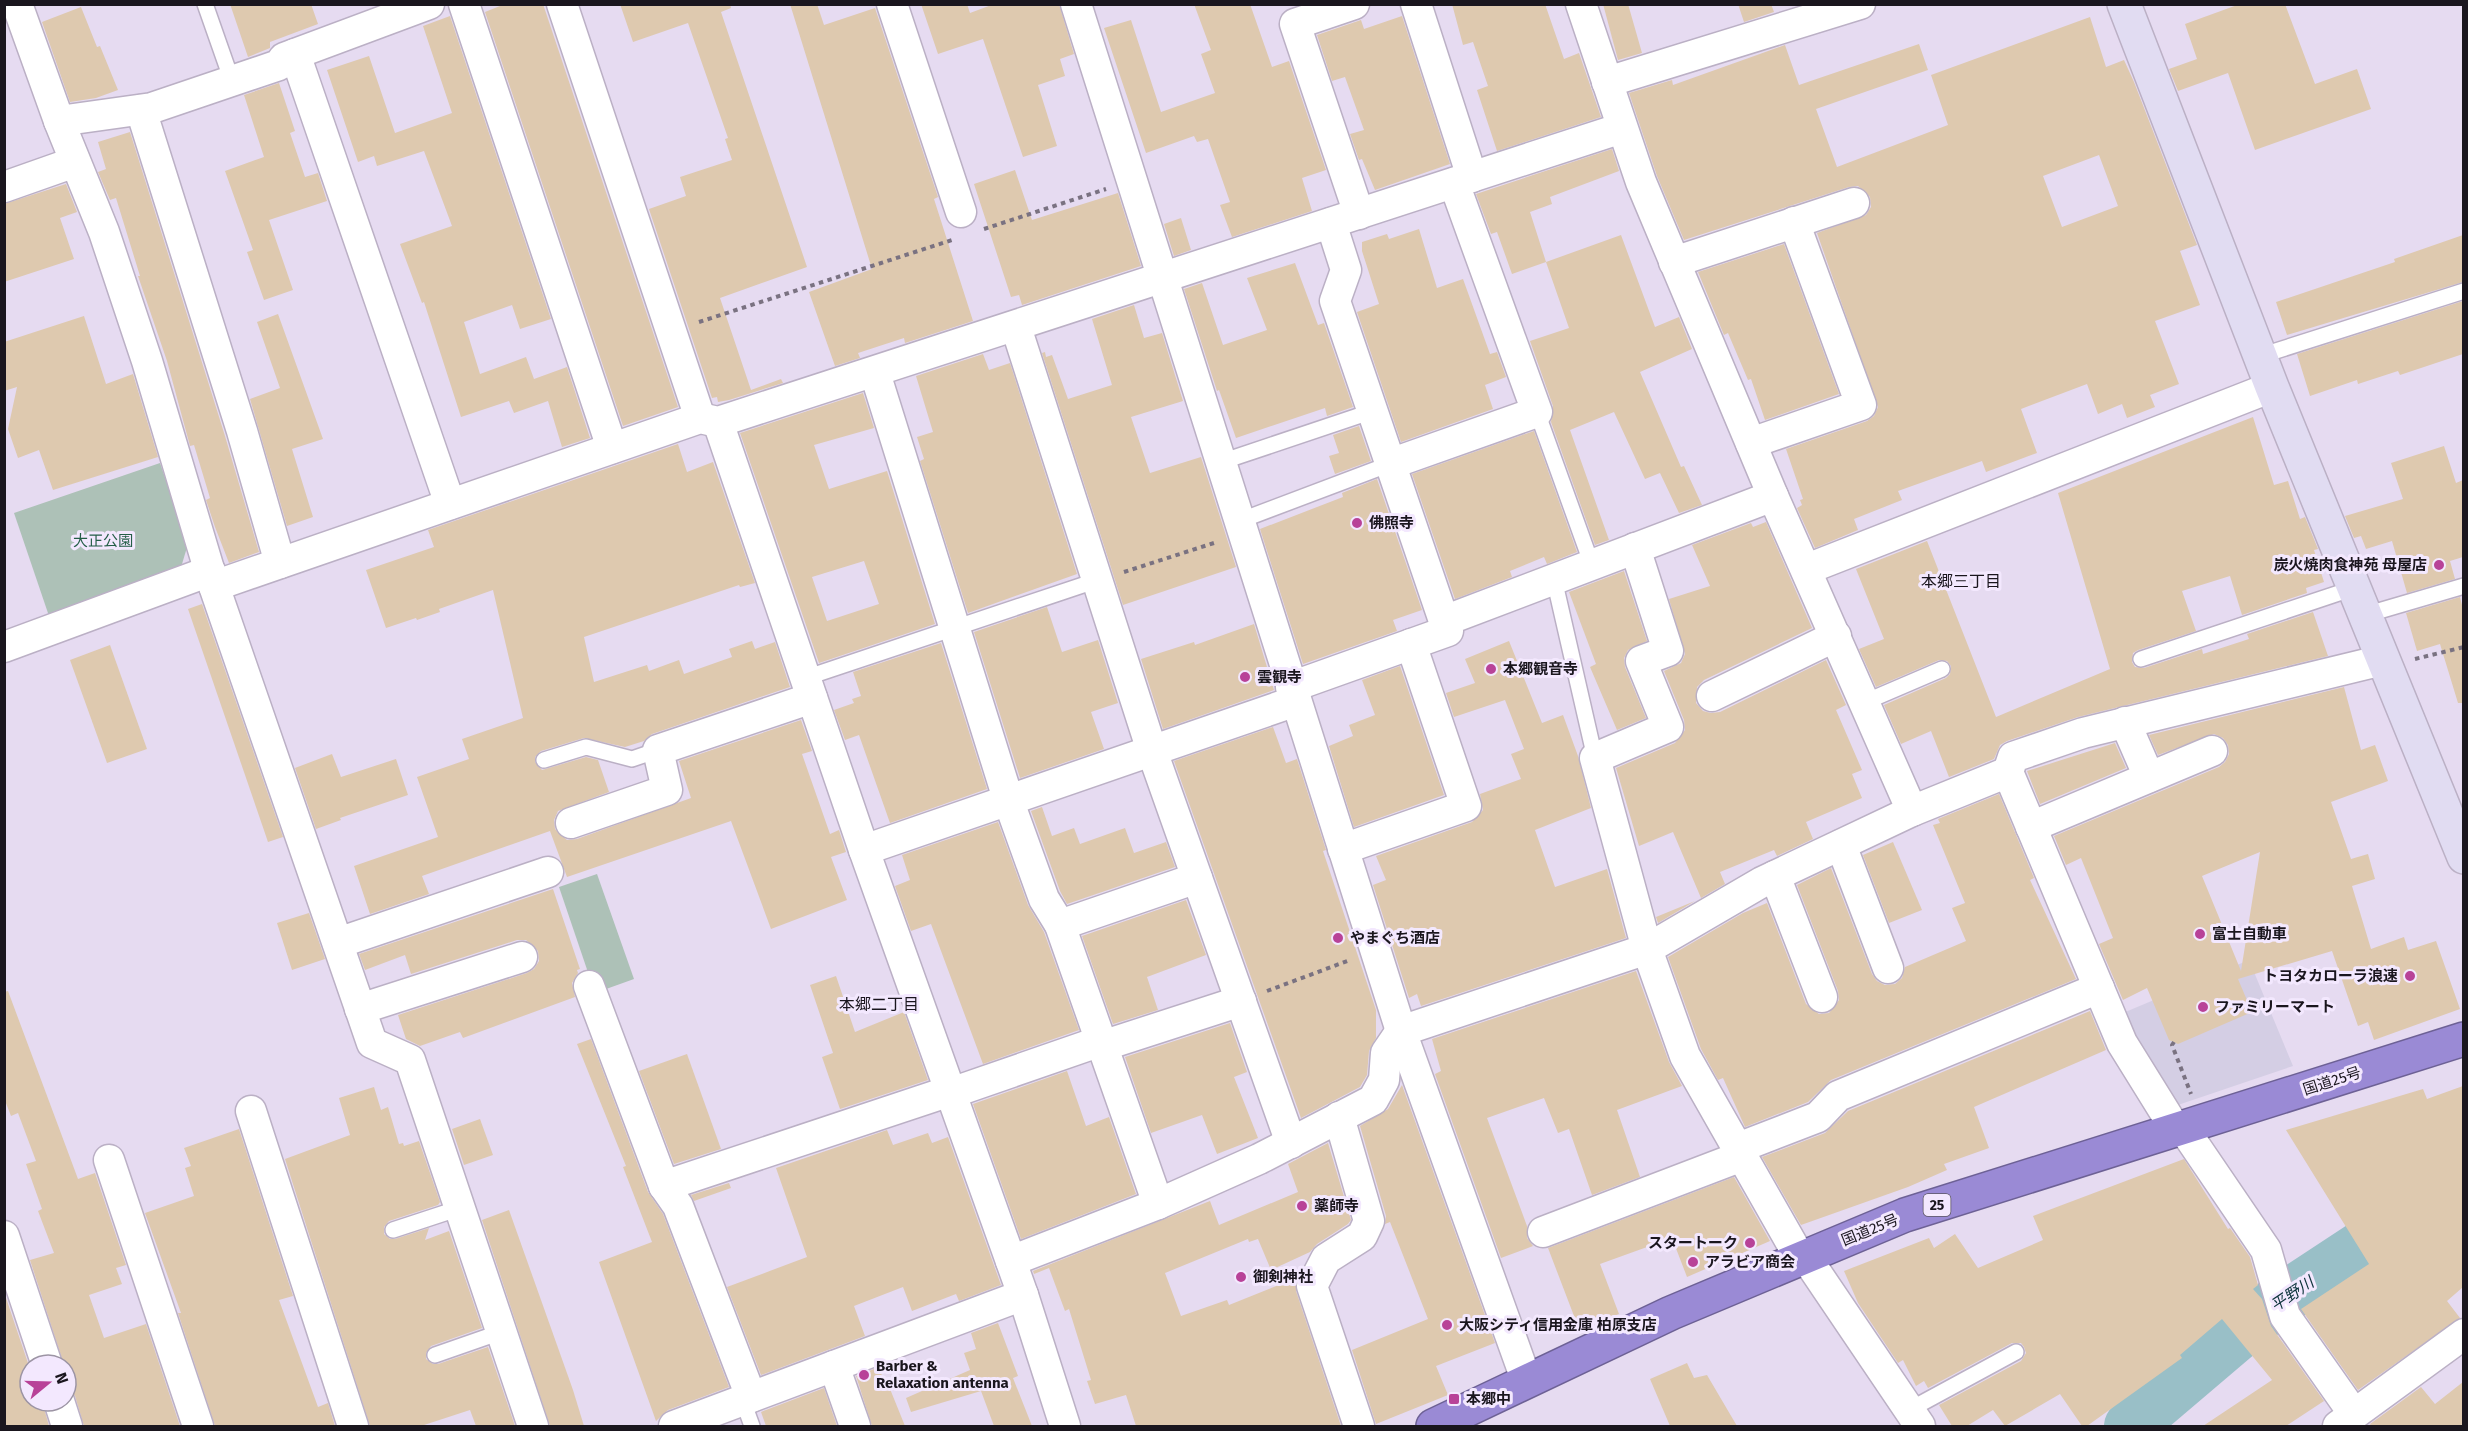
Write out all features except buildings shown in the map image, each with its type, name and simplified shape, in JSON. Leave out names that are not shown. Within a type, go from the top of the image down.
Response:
[{"type":"highway","name":"国道25号","points":[[1433,1426],[1671,1313],[1905,1215],[2185,1121],[2463,1039]]},
{"type":"street","points":[[17,4],[59,121],[104,232],[147,361],[212,579],[372,1043],[410,1060],[533,1426]]},
{"type":"street","points":[[464,4],[612,448]]},
{"type":"street","points":[[562,4],[671,332],[709,420],[808,688],[1023,1295],[1065,1426]]},
{"type":"street","points":[[892,4],[966,227]]},
{"type":"street","points":[[1076,4],[1401,1031],[1527,1382]]},
{"type":"street","points":[[1354,4],[1295,24],[1359,214]]},
{"type":"street","points":[[1390,464],[1537,412],[1463,180],[1416,4]]},
{"type":"street","points":[[1581,4],[1641,182],[1773,496],[1912,811]]},
{"type":"street","points":[[1607,82],[1805,12],[1860,4]]},
{"type":"street","points":[[2124,4],[2272,387],[2463,857]]},
{"type":"street","points":[[59,121],[141,110],[232,81],[279,65],[284,58],[418,6]]},
{"type":"street","points":[[296,54],[450,504]]},
{"type":"street","points":[[141,110],[242,431],[280,563]]},
{"type":"street","points":[[4,647],[212,579],[280,563],[612,448],[875,373],[1622,128]]},
{"type":"street","points":[[4,187],[75,162]]},
{"type":"street","points":[[1674,262],[1854,203]]},
{"type":"street","points":[[1751,443],[1860,405],[1794,222]]},
{"type":"street","points":[[864,850],[1152,751],[1448,630],[1443,621],[1335,301],[1347,270],[1331,223]]},
{"type":"street","points":[[1016,327],[1152,751],[1291,1143]]},
{"type":"street","points":[[875,373],[1009,802],[1044,899],[1060,925],[1158,1204]]},
{"type":"street","points":[[1807,569],[2272,387]]},
{"type":"street","points":[[1443,621],[1773,496]]},
{"type":"street","points":[[1635,548],[1668,651],[1641,661],[1668,727],[1594,759],[1647,950],[1685,1056],[1802,1257],[1915,1418]]},
{"type":"street","points":[[1712,696],[1836,636]]},
{"type":"street","points":[[1343,849],[1466,806],[1411,644]]},
{"type":"street","points":[[2384,663],[2083,733],[2013,757],[2008,772],[2122,1043],[2185,1121],[2266,1251],[2285,1316],[2346,1420],[2463,1334]]},
{"type":"street","points":[[570,823],[667,790],[658,750],[808,688]]},
{"type":"street","points":[[2125,722],[2149,777]]},
{"type":"street","points":[[2031,827],[2212,751]]},
{"type":"street","points":[[1011,1261],[1158,1204],[1291,1143],[1373,1100],[1384,1080],[1386,1053],[1401,1031],[1647,950],[1775,876],[1912,811],[2008,772]]},
{"type":"street","points":[[1841,845],[1888,968]]},
{"type":"street","points":[[338,943],[548,872]]},
{"type":"street","points":[[1775,876],[1822,997]]},
{"type":"street","points":[[1060,925],[1197,878]]},
{"type":"street","points":[[360,1009],[522,957]]},
{"type":"street","points":[[589,986],[664,1186],[678,1206],[748,1408]]},
{"type":"street","points":[[1543,1232],[1740,1152],[1818,1117],[1838,1096],[2099,988]]},
{"type":"street","points":[[664,1186],[1102,1043],[1241,1001]]},
{"type":"street","points":[[251,1111],[353,1426]]},
{"type":"street","points":[[1339,1117],[1369,1221],[1362,1236],[1326,1259],[1312,1286],[1359,1426]]},
{"type":"street","points":[[109,1160],[198,1426]]},
{"type":"street","points":[[4,1236],[43,1353]]},
{"type":"street","points":[[674,1426],[748,1408],[834,1366],[1023,1295]]},
{"type":"street","points":[[834,1366],[855,1426]]},
{"type":"lane","points":[[205,4],[232,81]]},
{"type":"lane","points":[[2260,356],[2463,291]]},
{"type":"lane","points":[[1221,462],[1373,411]]},
{"type":"lane","points":[[1537,412],[1592,565]]},
{"type":"lane","points":[[1241,527],[1390,464]]},
{"type":"lane","points":[[1554,579],[1594,759]]},
{"type":"lane","points":[[808,688],[955,627],[1098,580]]},
{"type":"lane","points":[[2141,659],[2360,602],[2463,586]]},
{"type":"lane","points":[[1865,702],[1942,669]]},
{"type":"lane","points":[[544,760],[586,747],[632,759],[658,750]]},
{"type":"lane","points":[[393,1230],[460,1208]]},
{"type":"lane","points":[[435,1356],[501,1332]]},
{"type":"lane","points":[[1915,1418],[2016,1352]]},
{"type":"path","points":[[671,332],[966,227],[1132,180]]},
{"type":"path","points":[[1098,580],[1241,527]]},
{"type":"path","points":[[2384,663],[2463,647]]},
{"type":"path","points":[[1241,1001],[1376,951]]},
{"type":"path","points":[[2174,1042],[2172,1045],[2185,1121]]},
{"type":"shaded area","points":[[2249,960],[2293,1066],[2172,1107],[2123,1013]]},
{"type":"green space","name":"大正公園","points":[[160,463],[188,544],[179,574],[50,619],[14,513]]},
{"type":"green space","points":[[597,874],[634,979],[595,993],[559,887]]},
{"type":"waterway","name":"平野川","points":[[2130,1426],[2270,1307],[2425,1205],[2464,1174]]},
{"type":"place","name":"佛照寺","points":[[1357,523]]},
{"type":"place","name":"炭火焼肉食神苑 母屋店","points":[[2439,565]]},
{"type":"place","name":"本郷観音寺","points":[[1491,669]]},
{"type":"place","name":"雲観寺","points":[[1245,677]]},
{"type":"place","name":"富士自動車","points":[[2200,934]]},
{"type":"place","name":"やまぐち酒店","points":[[1338,938]]},
{"type":"place","name":"トヨタカローラ浪速","points":[[2410,976]]},
{"type":"place","name":"ファミリーマート","points":[[2203,1007]]},
{"type":"place","name":"薬師寺","points":[[1302,1206]]},
{"type":"place","name":"スタートーク","points":[[1750,1243]]},
{"type":"place","name":"アラビア商会","points":[[1693,1262]]},
{"type":"place","name":"御剣神社","points":[[1241,1277]]},
{"type":"place","name":"大阪シティ信用金庫 柏原支店","points":[[1447,1325]]},
{"type":"place","name":"Barber & Relaxation antenna","points":[[864,1375]]},
{"type":"place","name":"本郷中","points":[[1454,1399]]},
{"type":"district","name":"本郷三丁目","points":[[1961,581]]},
{"type":"district","name":"本郷二丁目","points":[[879,1004]]}]
